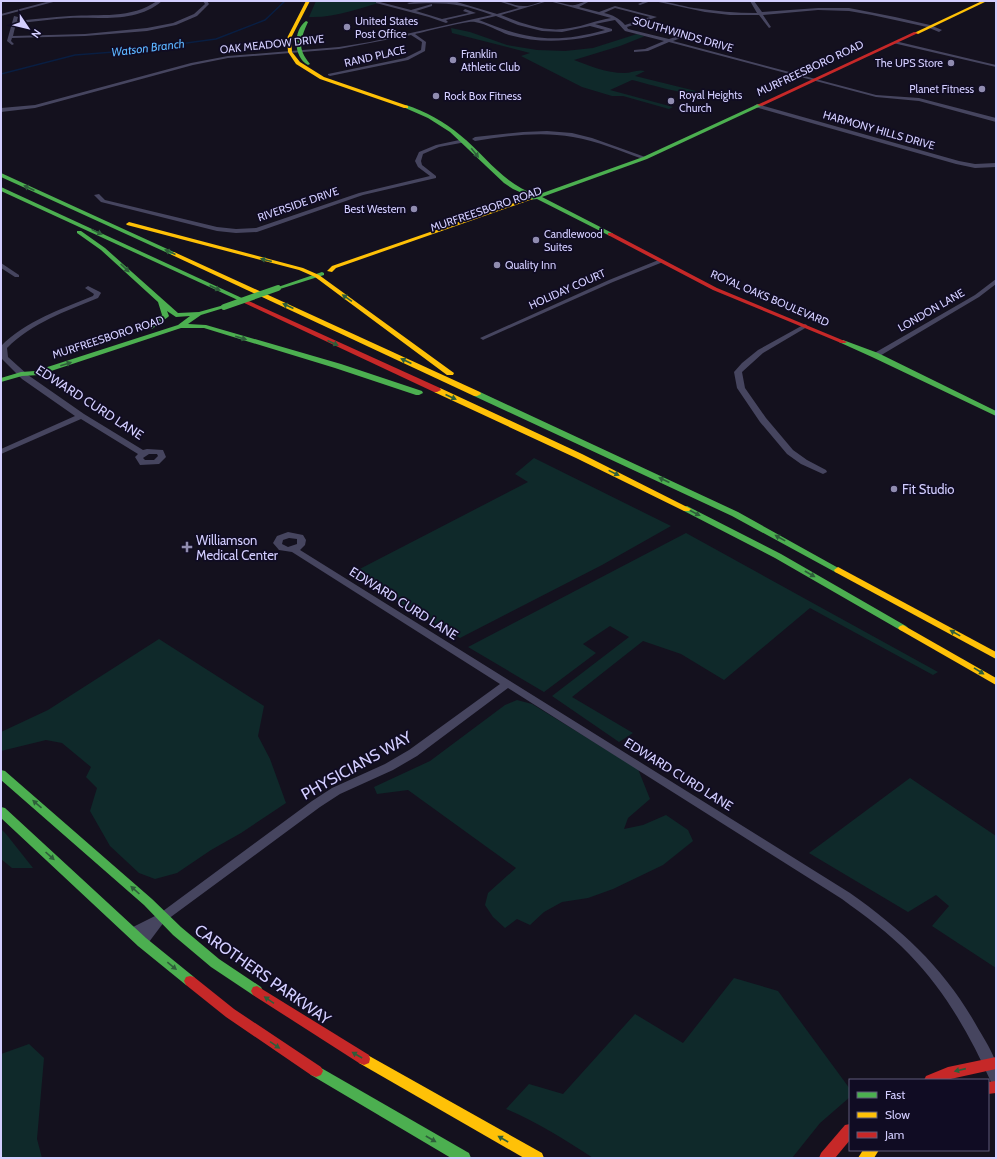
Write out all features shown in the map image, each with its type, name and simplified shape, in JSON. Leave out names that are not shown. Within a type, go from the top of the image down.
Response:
[{"type":"main road","points":[[308,1],[289,38],[298,63],[311,73],[422,114],[442,125],[464,141],[481,160],[501,178],[528,194],[537,196]]},
{"type":"main road","points":[[294,52],[316,1]]},
{"type":"main road","name":"MURFREESBORO ROAD","points":[[21,374],[29,368],[150,328],[224,307],[330,271],[341,271],[593,184],[645,158],[985,1]]},
{"type":"main road","points":[[294,52],[310,64],[330,75],[416,106],[437,115],[462,129],[475,139],[494,163],[510,176],[536,192],[537,196]]},
{"type":"main road","points":[[464,141],[475,139]]},
{"type":"main road","name":"MURFREESBORO ROAD","points":[[330,271],[334,267],[645,158]]},
{"type":"main road","points":[[1,175],[569,435],[735,514],[996,656]]},
{"type":"main road","points":[[1,189],[579,456],[689,510],[778,556],[996,682]]},
{"type":"main road","name":"ROYAL OAKS BOULEVARD","points":[[537,196],[722,292],[875,355],[996,414]]},
{"type":"main road","points":[[57,201],[120,222],[302,269],[316,276],[440,366],[479,390],[516,407],[569,435]]},
{"type":"main road","points":[[36,206],[69,225],[102,249],[176,315],[200,314],[204,317],[204,326]]},
{"type":"main road","points":[[150,328],[166,316],[166,312],[161,306],[161,303]]},
{"type":"main road","name":"MURFREESBORO ROAD","points":[[1,380],[21,374],[43,371],[180,326],[200,314]]},
{"type":"main road","points":[[180,326],[204,326],[392,383],[461,409],[541,445],[579,456]]},
{"type":"main road","name":"CAROTHERS PARKWAY","points":[[1,774],[77,839],[163,917],[177,932],[215,963],[353,1053],[537,1158]]},
{"type":"main road","points":[[1,811],[142,942],[230,1013],[276,1046],[464,1158]]},
{"type":"main road","points":[[933,1079],[948,1073],[993,1063]]},
{"type":"main road","points":[[826,1158],[849,1131]]},
{"type":"street","points":[[1,14],[55,1]]},
{"type":"street","points":[[78,1],[92,1]]},
{"type":"street","points":[[15,22],[70,16],[104,17],[127,15],[147,10],[160,1]]},
{"type":"street","points":[[11,37],[112,34],[149,29],[188,18],[205,8],[207,4],[205,1]]},
{"type":"street","points":[[500,1],[525,8]]},
{"type":"street","name":"OAK MEADOW DRIVE","points":[[1,110],[35,106],[193,64],[228,57],[352,46],[498,15],[546,1]]},
{"type":"street","name":"SOUTHWINDS DRIVE","points":[[551,1],[615,18],[624,27],[632,31],[668,41],[876,96],[919,100],[996,120]]},
{"type":"street","points":[[574,7],[588,1]]},
{"type":"street","points":[[640,4],[649,1]]},
{"type":"street","points":[[656,1],[704,11],[728,13],[761,13],[824,6],[868,12],[928,26],[940,30],[939,31]]},
{"type":"street","points":[[752,1],[769,27]]},
{"type":"street","points":[[377,2],[424,14],[453,25]]},
{"type":"street","points":[[409,3],[452,2],[471,6],[524,26],[556,31],[615,18]]},
{"type":"street","points":[[411,11],[433,4],[441,4],[474,13],[442,20]]},
{"type":"street","points":[[421,8],[436,12]]},
{"type":"street","points":[[600,13],[615,8],[655,17],[624,27]]},
{"type":"street","points":[[8,13],[16,17],[9,41],[12,44]]},
{"type":"street","points":[[416,17],[424,14]]},
{"type":"street","points":[[444,14],[456,17]]},
{"type":"street","points":[[475,20],[508,33],[538,40],[570,40],[584,38],[610,30],[588,24]]},
{"type":"street","points":[[636,51],[646,50],[688,33]]},
{"type":"street","name":"RAND PLACE","points":[[330,75],[406,58],[417,54],[423,50],[424,42],[412,34]]},
{"type":"street","points":[[895,42],[996,66]]},
{"type":"street","name":"HARMONY HILLS DRIVE","points":[[757,106],[958,163],[974,166],[996,165]]},
{"type":"street","points":[[475,139],[526,132],[556,133],[586,138],[645,158]]},
{"type":"street","name":"RIVERSIDE DRIVE","points":[[97,195],[104,201],[217,229],[236,231],[257,230],[360,194],[434,178],[420,166],[418,161],[421,153],[438,146],[464,141]]},
{"type":"street","name":"HOLIDAY COURT","points":[[483,338],[611,281],[661,261]]},
{"type":"street","points":[[1,265],[17,276]]},
{"type":"street","name":"LONDON LANE","points":[[875,355],[977,296],[996,281]]},
{"type":"street","name":"EDWARD CURD LANE","points":[[88,288],[98,293],[96,298],[36,322],[16,335],[3,348],[5,358],[21,374],[81,416],[143,453]]},
{"type":"street","points":[[804,326],[745,362],[738,372],[741,388],[763,420],[790,452],[804,462],[823,472]]},
{"type":"street","points":[[1,452],[81,416]]},
{"type":"street","name":"EDWARD CURD LANE","points":[[293,549],[846,896],[878,919],[913,950],[928,966],[949,993],[993,1063],[996,1078]]},
{"type":"street","name":"PHYSICIANS WAY","points":[[133,933],[163,917],[316,804],[336,791],[389,767],[413,753],[508,683]]},
{"type":"street","name":"PHYSICIANS WAY","points":[[142,942],[163,917]]},
{"type":"green space","points":[[316,1],[386,1],[338,14],[309,17]]},
{"type":"green space","points":[[451,28],[470,32],[507,45],[537,50],[565,51],[593,48],[637,34],[645,36],[620,46],[574,60],[611,72],[624,73],[639,70],[645,71],[635,76],[704,93],[690,94],[632,80],[610,90],[673,107],[669,109],[623,96],[612,96],[582,87],[521,56],[530,53],[452,33]]},
{"type":"green space","points":[[534,458],[671,526],[602,565],[460,638],[350,574],[528,482],[515,474]]},
{"type":"green space","points":[[686,533],[938,672],[933,675],[810,608],[724,680],[681,654],[643,641],[572,697],[633,733],[619,742],[552,696],[629,637],[610,626],[583,644],[596,653],[544,692],[468,647]]},
{"type":"green space","points":[[159,639],[264,706],[258,736],[270,759],[286,803],[177,873],[155,879],[139,873],[110,846],[90,811],[97,788],[86,777],[91,767],[62,743],[46,740],[1,751],[1,732],[48,710]]},
{"type":"green space","points":[[517,700],[532,704],[638,769],[650,799],[628,818],[624,829],[643,825],[666,815],[688,830],[693,841],[663,865],[613,889],[588,898],[562,902],[544,912],[530,925],[517,919],[505,928],[493,917],[485,905],[488,893],[516,868],[408,790],[377,794],[374,787],[430,761],[505,705]]},
{"type":"green space","points":[[910,778],[996,836],[996,968],[932,926],[949,906],[936,895],[908,912],[809,853]]},
{"type":"green space","points":[[1,829],[33,868],[12,868],[1,859]]},
{"type":"green space","points":[[734,978],[778,991],[849,1088],[849,1098],[820,1123],[792,1158],[593,1158],[540,1125],[506,1109],[529,1084],[563,1094],[635,1014],[683,1043]]},
{"type":"green space","points":[[29,1044],[44,1058],[37,1139],[42,1158],[1,1158],[1,1054]]},
{"type":"waterway","name":"Watson Branch","points":[[1,74],[75,55],[127,51],[216,39],[265,20],[285,1]]},
{"type":"traffic: fast","points":[[306,22],[298,44],[300,54],[308,64]]},
{"type":"traffic: fast","points":[[530,199],[645,158],[760,105]]},
{"type":"traffic: fast","points":[[406,107],[430,117],[459,136],[497,175],[515,188],[538,197],[610,234]]},
{"type":"traffic: fast","points":[[1,175],[174,254]]},
{"type":"traffic: fast","points":[[1,189],[242,300]]},
{"type":"traffic: fast","points":[[79,232],[103,249],[176,315],[199,314],[224,307]]},
{"type":"traffic: fast","points":[[278,288],[322,274]]},
{"type":"traffic: fast","points":[[224,307],[278,288]]},
{"type":"traffic: fast","points":[[150,328],[166,316],[161,303]]},
{"type":"traffic: fast","points":[[1,380],[21,374],[36,373],[84,358],[180,326],[199,314]]},
{"type":"traffic: fast","points":[[180,326],[204,326],[338,366],[419,393]]},
{"type":"traffic: fast","points":[[843,342],[875,355],[996,414]]},
{"type":"traffic: fast","points":[[477,394],[735,514],[838,570]]},
{"type":"traffic: fast","points":[[687,509],[778,556],[903,628]]},
{"type":"traffic: fast","points":[[1,774],[148,902],[177,931],[215,963],[257,991]]},
{"type":"traffic: fast","points":[[1,811],[142,942],[190,981]]},
{"type":"traffic: fast","points":[[316,1071],[464,1158]]},
{"type":"traffic: slow","points":[[308,1],[289,38],[288,45],[293,58],[304,68],[322,78],[406,107]]},
{"type":"traffic: slow","points":[[916,33],[985,1]]},
{"type":"traffic: slow","points":[[330,271],[334,267],[530,199]]},
{"type":"traffic: slow","points":[[129,224],[301,269],[317,276],[450,373]]},
{"type":"traffic: slow","points":[[174,254],[477,394]]},
{"type":"traffic: slow","points":[[437,390],[579,456],[687,509]]},
{"type":"traffic: slow","points":[[838,570],[996,656]]},
{"type":"traffic: slow","points":[[903,628],[996,682]]},
{"type":"traffic: slow","points":[[364,1059],[537,1158]]},
{"type":"traffic: slow","points":[[865,1158],[871,1151]]},
{"type":"traffic: jam","points":[[760,105],[916,33]]},
{"type":"traffic: jam","points":[[610,234],[715,289],[843,342]]},
{"type":"traffic: jam","points":[[242,300],[437,390]]},
{"type":"traffic: jam","points":[[190,981],[230,1013],[316,1071]]},
{"type":"traffic: jam","points":[[257,991],[364,1059]]},
{"type":"traffic: jam","points":[[933,1079],[948,1073],[996,1063]]},
{"type":"traffic: jam","points":[[989,1088],[996,1087]]},
{"type":"traffic: jam","points":[[826,1158],[849,1131]]},
{"type":"place","name":"United States Post Office","points":[[347,27]]},
{"type":"place","name":"Franklin Athletic Club","points":[[453,60]]},
{"type":"place","name":"The UPS Store","points":[[951,63]]},
{"type":"place","name":"Planet Fitness","points":[[982,89]]},
{"type":"place","name":"Rock Box Fitness","points":[[436,96]]},
{"type":"place","name":"Royal Heights Church","points":[[671,101]]},
{"type":"place","name":"Best Western","points":[[414,209]]},
{"type":"place","name":"Candlewood Suites","points":[[536,240]]},
{"type":"place","name":"Quality Inn","points":[[497,265]]},
{"type":"place","name":"Fit Studio","points":[[894,489]]},
{"type":"place","name":"Williamson Medical Center","points":[[187,547]]}]
